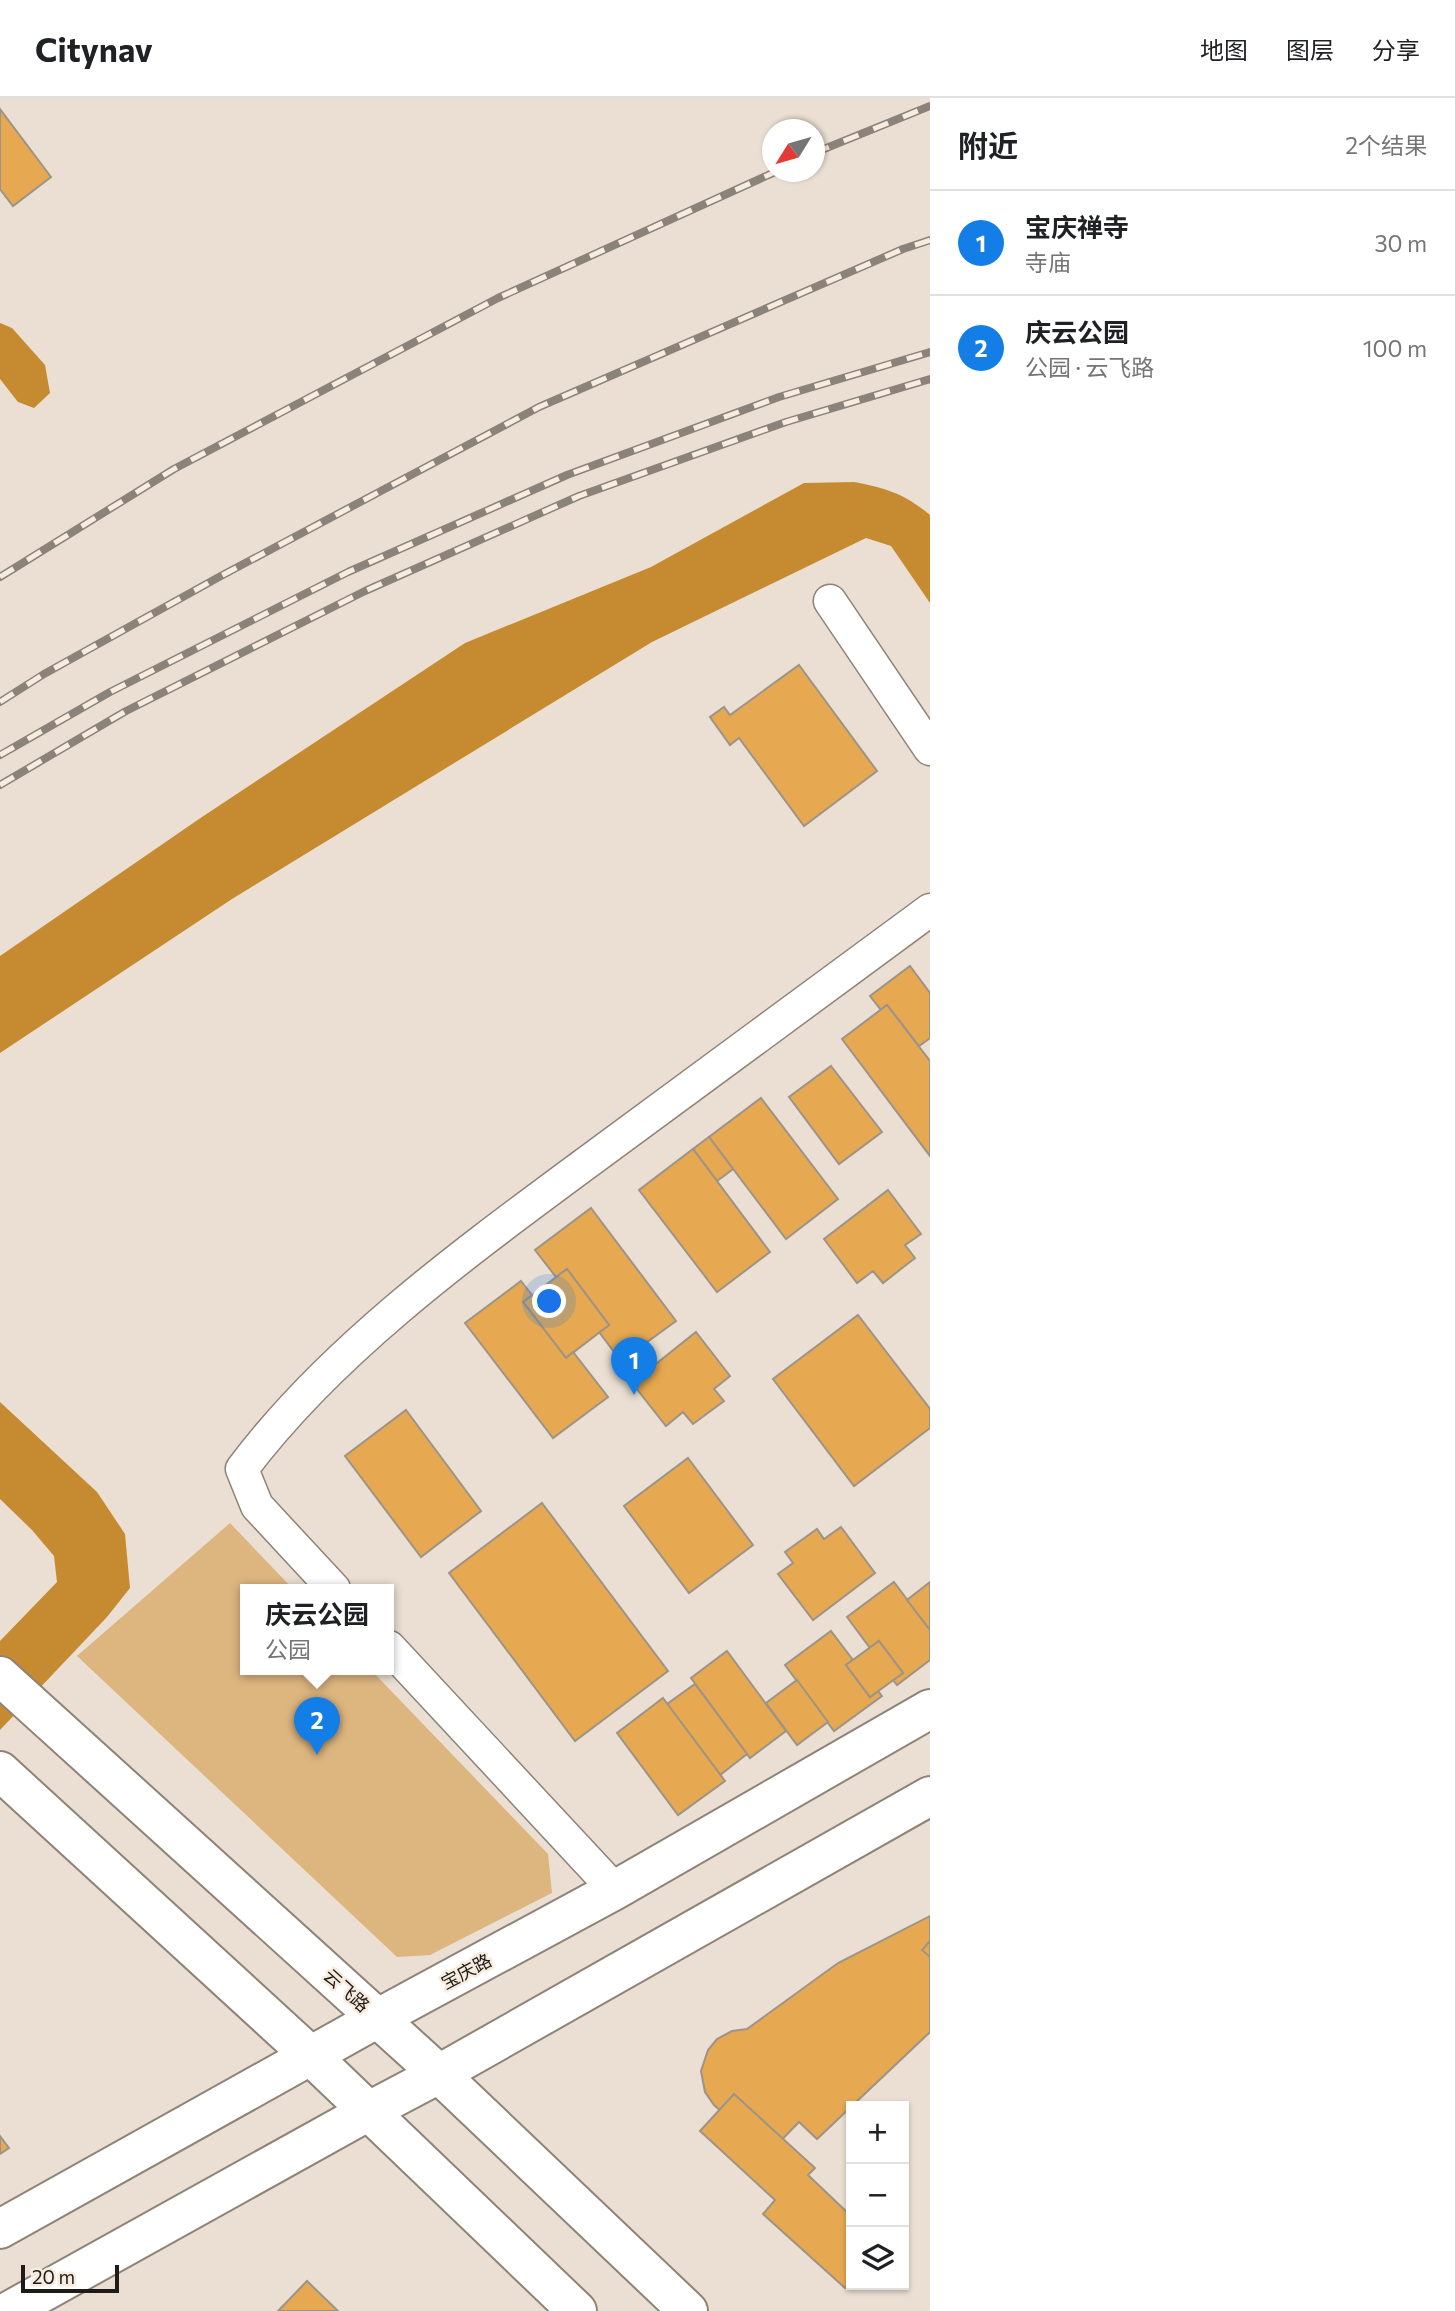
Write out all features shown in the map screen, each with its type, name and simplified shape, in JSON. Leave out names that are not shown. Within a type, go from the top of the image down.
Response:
[{"type":"main road","name":"云飞路","points":[[0,1676],[439,2074],[688,2311]]},
{"type":"main road","name":"宝庆路","points":[[0,2229],[378,2018],[615,1890],[930,1709]]},
{"type":"main road","points":[[9,1779],[311,2056],[577,2311]]},
{"type":"main road","points":[[9,2311],[439,2074],[930,1796]]},
{"type":"street","points":[[830,601],[930,749]]},
{"type":"street","points":[[329,1584],[257,1506],[242,1469],[266,1436],[347,1354],[464,1254],[930,910]]},
{"type":"street","points":[[394,1652],[615,1890]]},
{"type":"shaded area","points":[[0,323],[12,328],[45,365],[50,393],[34,408],[18,402],[0,379]]},
{"type":"shaded area","points":[[854,482],[895,493],[930,515],[930,603],[891,546],[866,538],[652,642],[232,899],[0,1053],[0,956],[199,819],[465,643],[651,567],[804,483]]},
{"type":"shaded area","points":[[0,1402],[97,1492],[125,1534],[130,1588],[107,1617],[0,1730],[0,1641],[57,1582],[54,1556],[0,1499]]},
{"type":"shaded area","points":[[230,1523],[288,1584],[240,1584],[240,1675],[376,1675],[548,1854],[552,1893],[430,1955],[397,1957],[77,1656]]},
{"type":"building","points":[[0,109],[51,177],[13,206],[0,189]]},
{"type":"building","points":[[799,665],[877,771],[804,826],[739,738],[730,745],[710,717],[724,707],[730,715]]},
{"type":"building","points":[[910,966],[930,993],[930,1038],[919,1046],[887,1005],[881,1010],[870,996]]},
{"type":"building","points":[[887,1005],[930,1061],[930,1156],[842,1039]]},
{"type":"building","points":[[831,1066],[882,1132],[839,1164],[789,1097]]},
{"type":"building","points":[[761,1098],[838,1199],[786,1239],[709,1137]]},
{"type":"building","points":[[709,1137],[733,1169],[717,1181],[693,1149]]},
{"type":"building","points":[[693,1149],[770,1252],[717,1292],[639,1190]]},
{"type":"building","points":[[888,1190],[921,1234],[905,1245],[915,1258],[883,1283],[873,1271],[857,1283],[824,1239]]},
{"type":"building","points":[[591,1208],[676,1321],[621,1361],[599,1332],[609,1325],[567,1269],[556,1277],[535,1250]]},
{"type":"building","points":[[567,1269],[609,1325],[566,1358],[523,1302]]},
{"type":"building","points":[[521,1281],[532,1295],[523,1302],[566,1358],[573,1352],[608,1397],[553,1438],[465,1323]]},
{"type":"building","points":[[858,1315],[930,1409],[930,1428],[854,1486],[773,1379]]},
{"type":"building","points":[[696,1332],[730,1376],[714,1389],[724,1401],[693,1424],[683,1412],[666,1426],[632,1383]]},
{"type":"building","points":[[406,1410],[481,1511],[421,1557],[345,1456]]},
{"type":"building","points":[[688,1458],[753,1545],[689,1593],[624,1506]]},
{"type":"building","points":[[542,1503],[668,1671],[575,1741],[449,1573]]},
{"type":"building","points":[[841,1527],[875,1573],[813,1620],[778,1574],[793,1563],[785,1552],[817,1529],[824,1539]]},
{"type":"building","points":[[894,1582],[930,1630],[930,1660],[897,1685],[893,1680],[903,1673],[879,1641],[870,1648],[847,1617]]},
{"type":"building","points":[[930,1582],[930,1630],[907,1600]]},
{"type":"building","points":[[831,1631],[853,1660],[846,1665],[870,1697],[878,1691],[882,1696],[834,1731],[785,1665]]},
{"type":"building","points":[[879,1641],[903,1673],[870,1697],[846,1665]]},
{"type":"building","points":[[727,1651],[786,1731],[750,1758],[691,1678]]},
{"type":"building","points":[[797,1680],[828,1722],[797,1745],[766,1703]]},
{"type":"building","points":[[695,1684],[747,1754],[720,1775],[667,1704]]},
{"type":"building","points":[[663,1698],[725,1781],[678,1815],[617,1733]]},
{"type":"building","points":[[930,1916],[930,2032],[857,2101],[846,2101],[846,2112],[817,2139],[799,2122],[769,2153],[714,2105],[705,2092],[701,2071],[708,2050],[717,2039],[732,2031],[747,2029],[838,1963]]},
{"type":"building","points":[[930,1941],[930,1957],[922,1950]]},
{"type":"building","points":[[734,2094],[815,2168],[808,2175],[846,2211],[845,2288],[763,2214],[775,2200],[700,2131]]},
{"type":"building","points":[[0,2136],[9,2148],[0,2154]]},
{"type":"building","points":[[307,2281],[338,2311],[278,2311]]},
{"type":"railway","points":[[825,149],[930,106]]},
{"type":"railway","points":[[0,577],[174,469],[498,298],[762,178]]},
{"type":"railway","points":[[0,702],[44,674],[219,577],[539,407],[903,249],[930,240]]},
{"type":"railway","points":[[0,755],[110,692],[348,572],[567,475],[779,397],[930,352]]},
{"type":"railway","points":[[0,785],[126,711],[365,591],[579,496],[786,422],[930,379]]},
{"type":"place","name":"宝庆禅寺","points":[[634,1395]]},
{"type":"place","name":"庆云公园","points":[[317,1755]]}]
